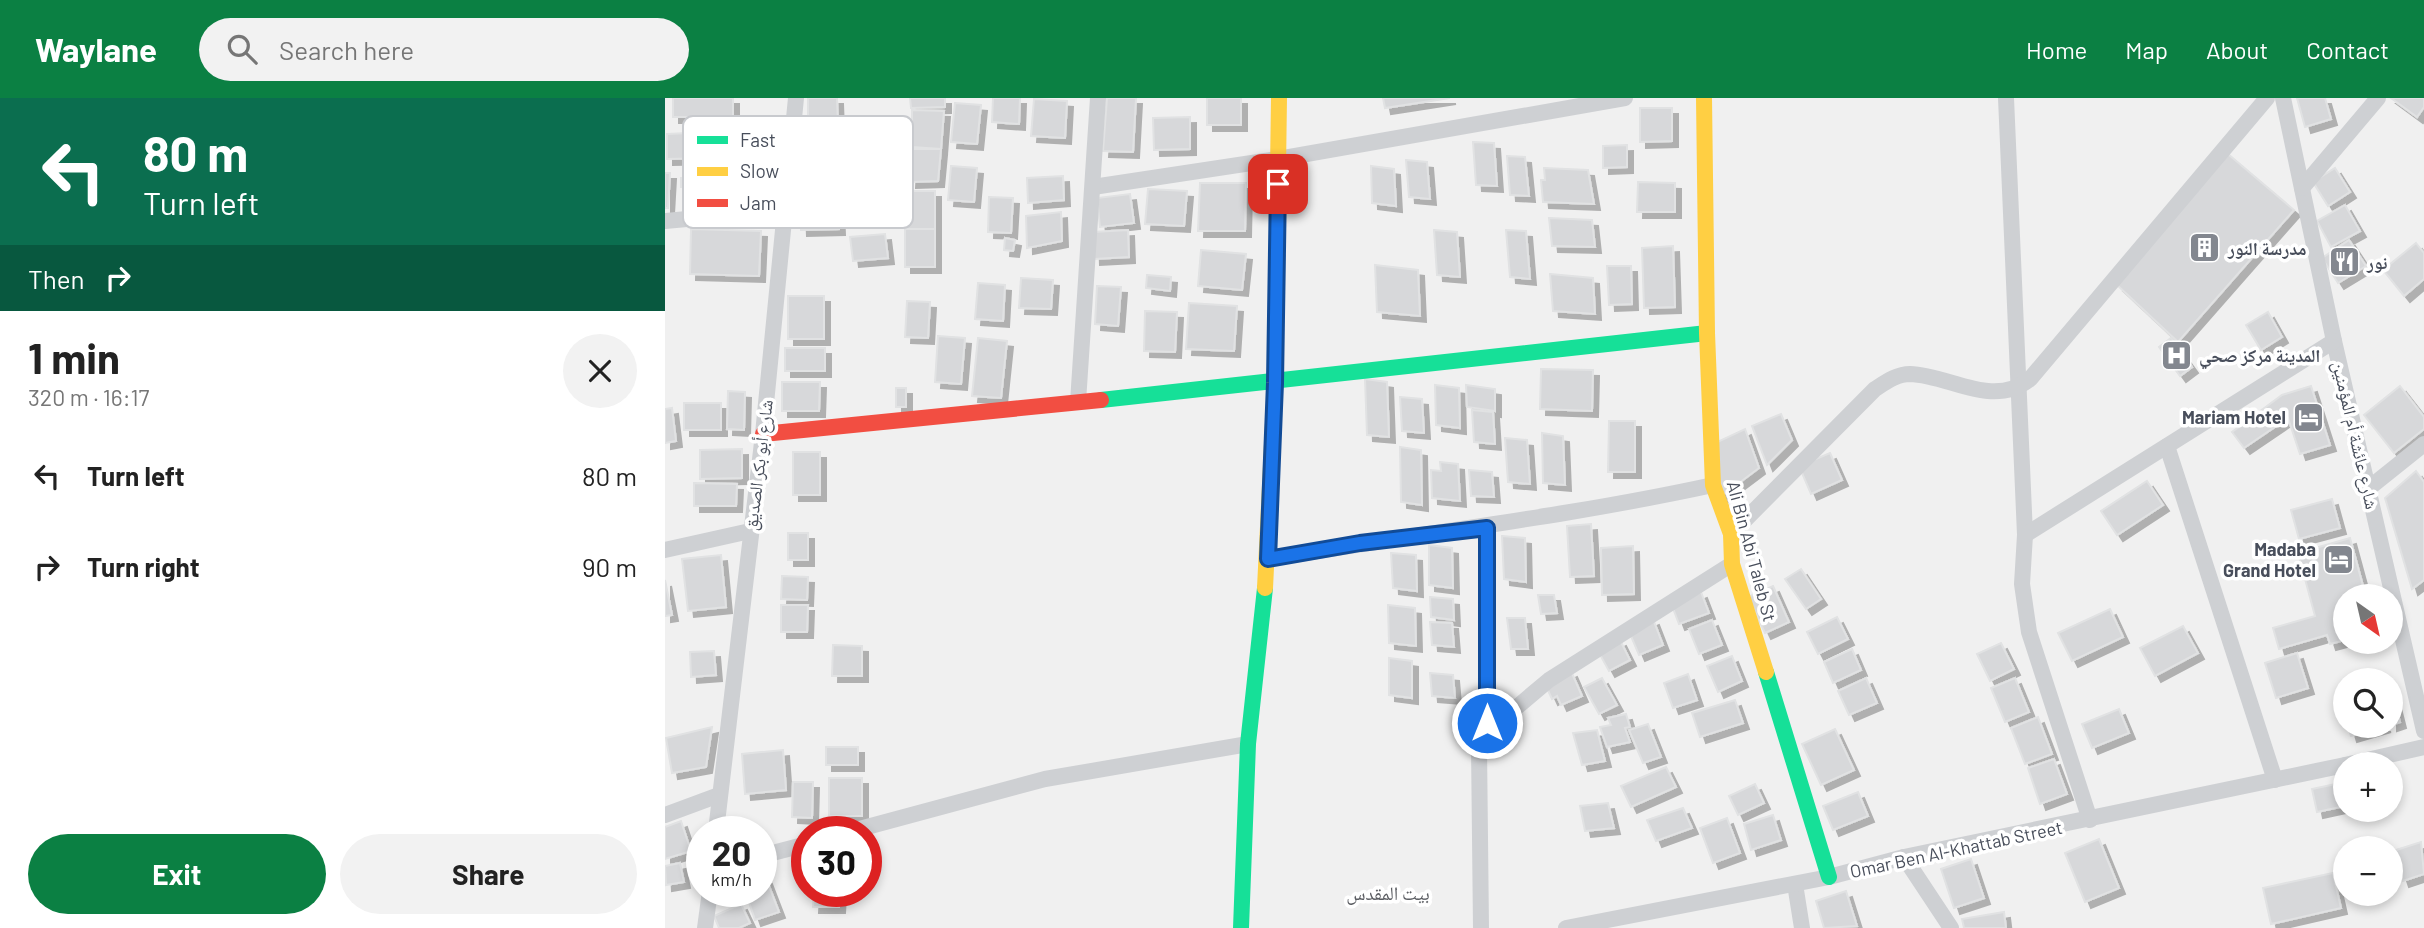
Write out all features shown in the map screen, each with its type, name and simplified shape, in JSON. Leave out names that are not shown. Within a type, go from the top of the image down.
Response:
[{"type":"street","name":"شارع أبو بكر الصديق","points":[[794,116],[796,98]]},
{"type":"street","points":[[1078,402],[1098,98]]},
{"type":"street","points":[[1241,928],[1248,744],[1268,559],[1275,383],[1279,98]]},
{"type":"street","points":[[1093,187],[1278,159],[1625,98]]},
{"type":"street","name":"Ali Bin Abi Taleb St","points":[[1705,98],[1707,333],[1713,485],[1731,534],[1732,564],[1829,877]]},
{"type":"street","points":[[2006,98],[2025,536],[2022,584],[2029,632],[2090,820]]},
{"type":"street","points":[[1731,534],[1875,388],[1895,377],[1909,374],[1977,391],[2018,388],[2037,373],[2267,98]]},
{"type":"street","name":"شارع عائشة أم المؤمنين","points":[[2283,98],[2334,341],[2424,731]]},
{"type":"street","points":[[2302,188],[2378,98]]},
{"type":"street","points":[[665,221],[683,219]]},
{"type":"street","name":"شارع أبو بكر الصديق","points":[[717,816],[763,434],[782,228]]},
{"type":"street","points":[[763,434],[1275,383],[1707,333]]},
{"type":"street","points":[[2025,536],[2334,341]]},
{"type":"street","points":[[2369,488],[2424,444]]},
{"type":"street","points":[[2167,446],[2275,780]]},
{"type":"street","points":[[1268,559],[1360,543],[1487,528],[1713,485]]},
{"type":"street","points":[[1481,928],[1479,747],[1487,723],[1487,528]]},
{"type":"street","points":[[665,551],[750,531]]},
{"type":"street","points":[[1487,723],[1511,712],[1549,680],[1732,564]]},
{"type":"street","points":[[882,823],[1045,779],[1248,744]]},
{"type":"street","name":"Omar Ben Al-Khattab Street","points":[[2402,752],[2424,747]]},
{"type":"street","name":"Omar Ben Al-Khattab Street","points":[[1566,928],[1829,877],[1904,857],[2333,768]]},
{"type":"street","points":[[665,815],[719,795]]},
{"type":"street","points":[[1904,857],[1951,928]]},
{"type":"street","points":[[1794,884],[1801,928]]},
{"type":"street","points":[[705,928],[708,907]]},
{"type":"building","points":[[673,98],[733,98],[733,116],[673,117]]},
{"type":"building","points":[[808,98],[837,98],[838,116],[808,116]]},
{"type":"building","points":[[910,98],[945,98],[945,107],[911,108]]},
{"type":"building","points":[[993,98],[1020,98],[1019,124],[992,122]]},
{"type":"building","points":[[1107,98],[1136,98],[1133,152],[1103,151]]},
{"type":"building","points":[[1207,98],[1241,98],[1241,125],[1207,125]]},
{"type":"building","points":[[1383,98],[1450,98],[1385,108]]},
{"type":"building","points":[[2297,98],[2325,98],[2331,119],[2305,127]]},
{"type":"building","points":[[2391,98],[2424,98],[2424,107],[2417,117]]},
{"type":"building","points":[[1034,99],[1067,101],[1065,138],[1031,136]]},
{"type":"building","points":[[955,103],[981,105],[977,144],[951,142]]},
{"type":"building","points":[[1640,108],[1672,108],[1672,141],[1640,142]]},
{"type":"building","points":[[912,110],[944,111],[941,149],[913,147]]},
{"type":"building","points":[[1190,117],[1190,149],[1154,150],[1153,118]]},
{"type":"building","points":[[683,133],[683,159],[667,159],[667,134]]},
{"type":"building","points":[[1473,142],[1494,143],[1497,186],[1476,185]]},
{"type":"building","points":[[1627,145],[1627,167],[1603,168],[1603,146]]},
{"type":"building","points":[[913,149],[941,149],[938,181],[913,182]]},
{"type":"building","name":"مدرسة النور","points":[[2228,154],[2294,210],[2178,342],[2117,285]]},
{"type":"building","points":[[1507,156],[1525,157],[1529,196],[1510,195]]},
{"type":"building","points":[[1406,160],[1427,162],[1430,199],[1409,197]]},
{"type":"building","points":[[951,166],[977,168],[974,202],[948,200]]},
{"type":"building","points":[[1371,166],[1394,169],[1396,206],[1372,203]]},
{"type":"building","points":[[1544,168],[1588,170],[1594,204],[1543,202],[1541,180],[1545,180]]},
{"type":"building","points":[[2335,168],[2350,192],[2328,206],[2313,182]]},
{"type":"building","points":[[665,173],[670,173],[668,208],[665,208]]},
{"type":"building","points":[[1063,176],[1064,200],[1028,203],[1027,178]]},
{"type":"building","points":[[1638,182],[1675,183],[1675,212],[1637,212]]},
{"type":"building","points":[[1200,183],[1246,183],[1245,231],[1198,231]]},
{"type":"building","points":[[1148,189],[1187,191],[1184,226],[1145,224]]},
{"type":"building","points":[[913,191],[935,191],[935,229],[905,229],[913,228]]},
{"type":"building","points":[[1130,194],[1134,223],[1100,227],[1097,198]]},
{"type":"building","points":[[989,197],[1013,198],[1011,233],[988,232]]},
{"type":"building","points":[[2345,205],[2360,231],[2331,247],[2317,221]]},
{"type":"building","points":[[1061,212],[1062,241],[1027,248],[1026,216]]},
{"type":"building","points":[[1549,218],[1592,220],[1595,247],[1552,246]]},
{"type":"building","points":[[801,228],[839,229],[801,230]]},
{"type":"building","points":[[691,229],[761,231],[759,276],[690,274]]},
{"type":"building","points":[[905,229],[935,229],[935,267],[905,267]]},
{"type":"building","points":[[1128,230],[1129,257],[1094,259],[1093,232]]},
{"type":"building","points":[[1434,230],[1457,232],[1460,277],[1437,275]]},
{"type":"building","points":[[1506,230],[1526,231],[1530,279],[1510,277]]},
{"type":"building","points":[[885,234],[888,258],[853,261],[850,237]]},
{"type":"building","points":[[1005,238],[1015,240],[1013,251],[1004,250]]},
{"type":"building","name":"نور","points":[[2349,240],[2366,266],[2338,283],[2322,258]]},
{"type":"building","points":[[2416,243],[2424,253],[2424,279],[2404,296],[2383,270]]},
{"type":"building","points":[[1673,246],[1675,307],[1644,308],[1642,248]]},
{"type":"building","points":[[1201,250],[1246,254],[1242,290],[1198,286]]},
{"type":"building","points":[[1375,265],[1418,270],[1420,316],[1377,312]]},
{"type":"building","points":[[1607,266],[1631,266],[1632,304],[1609,305]]},
{"type":"building","points":[[1550,274],[1593,278],[1595,314],[1553,311]]},
{"type":"building","points":[[1147,275],[1171,277],[1170,291],[1146,288]]},
{"type":"building","points":[[1021,278],[1053,280],[1051,309],[1019,308]]},
{"type":"building","points":[[978,283],[1005,285],[1003,321],[975,319]]},
{"type":"building","points":[[1097,286],[1121,287],[1118,326],[1095,324]]},
{"type":"building","points":[[788,296],[824,296],[824,339],[788,339]]},
{"type":"building","points":[[907,301],[930,302],[928,338],[905,337]]},
{"type":"building","points":[[1189,303],[1237,306],[1234,351],[1186,349]]},
{"type":"building","points":[[1145,311],[1177,312],[1175,352],[1144,351]]},
{"type":"building","points":[[2268,312],[2282,337],[2261,350],[2246,325]]},
{"type":"building","points":[[938,336],[965,338],[961,384],[935,382]]},
{"type":"building","points":[[978,338],[1007,341],[1001,398],[972,396]]},
{"type":"building","points":[[2171,338],[2192,367],[2180,376],[2159,347]]},
{"type":"building","points":[[785,348],[825,348],[825,371],[785,371]]},
{"type":"building","points":[[1541,369],[1593,370],[1592,411],[1540,409]]},
{"type":"building","points":[[1365,379],[1387,382],[1389,437],[1367,435]]},
{"type":"building","points":[[782,382],[820,382],[819,411],[782,411]]},
{"type":"building","points":[[1435,385],[1459,388],[1460,428],[1436,425]]},
{"type":"building","points":[[1466,385],[1495,389],[1495,411],[1467,407]]},
{"type":"building","points":[[2311,386],[2330,445],[2300,454],[2288,418],[2244,448],[2232,432],[2282,395]]},
{"type":"building","points":[[2400,386],[2424,417],[2424,429],[2394,453],[2364,415]]},
{"type":"building","points":[[896,388],[906,388],[906,407],[896,407]]},
{"type":"building","points":[[728,391],[745,392],[744,430],[727,429]]},
{"type":"building","points":[[1400,397],[1422,399],[1424,433],[1402,431]]},
{"type":"building","points":[[684,403],[721,403],[721,430],[684,430]]},
{"type":"building","points":[[672,408],[676,441],[665,443],[665,409]]},
{"type":"building","points":[[1472,410],[1493,412],[1495,444],[1474,442]]},
{"type":"building","points":[[1781,414],[1792,440],[1767,465],[1752,426]]},
{"type":"building","points":[[1609,421],[1635,421],[1635,472],[1608,472]]},
{"type":"building","points":[[1745,429],[1759,468],[1719,498],[1713,444]]},
{"type":"building","points":[[1542,433],[1563,436],[1565,485],[1543,483]]},
{"type":"building","points":[[1505,438],[1527,440],[1530,484],[1508,482]]},
{"type":"building","points":[[1400,447],[1421,450],[1422,505],[1401,502]]},
{"type":"building","points":[[742,449],[742,478],[700,479],[700,450]]},
{"type":"building","points":[[793,452],[820,452],[820,495],[793,495]]},
{"type":"building","points":[[1830,453],[1842,480],[1811,494],[1799,466]]},
{"type":"building","points":[[1440,462],[1458,464],[1460,501],[1432,498],[1431,470],[1441,471]]},
{"type":"building","points":[[1469,470],[1492,472],[1494,497],[1471,496]]},
{"type":"building","points":[[2416,471],[2424,482],[2424,580],[2412,589],[2385,498]]},
{"type":"building","points":[[2147,481],[2163,505],[2117,535],[2101,511]]},
{"type":"building","points":[[694,483],[737,484],[736,506],[694,506]]},
{"type":"building","points":[[2332,499],[2340,528],[2299,539],[2291,510]]},
{"type":"building","points":[[1591,524],[1594,576],[1570,577],[1567,526]]},
{"type":"building","points":[[788,533],[808,533],[808,560],[788,560]]},
{"type":"building","points":[[1502,536],[1525,538],[1526,582],[1504,579]]},
{"type":"building","points":[[2350,538],[2362,584],[2333,584],[2333,643],[2330,644],[2327,635],[2279,649],[2273,628],[2315,616],[2298,553]]},
{"type":"building","points":[[1429,545],[1452,548],[1453,588],[1429,585]]},
{"type":"building","points":[[1633,546],[1634,594],[1602,595],[1601,548]]},
{"type":"building","points":[[1391,553],[1416,555],[1417,591],[1393,588]]},
{"type":"building","points":[[721,555],[726,607],[688,611],[682,559]]},
{"type":"building","points":[[1801,569],[1821,599],[1806,609],[1785,579]]},
{"type":"building","points":[[782,576],[808,577],[807,600],[781,599]]},
{"type":"building","points":[[665,580],[672,615],[665,616]]},
{"type":"building","points":[[1773,586],[1789,622],[1765,633],[1748,597]]},
{"type":"building","points":[[1701,592],[1709,613],[1679,624],[1671,603]]},
{"type":"building","points":[[1538,595],[1554,595],[1557,613],[1541,614]]},
{"type":"building","points":[[1430,597],[1453,599],[1454,620],[1431,617]]},
{"type":"building","points":[[781,605],[808,605],[807,632],[781,632]]},
{"type":"building","points":[[1388,605],[1415,608],[1416,646],[1389,643]]},
{"type":"building","points":[[2110,609],[2123,637],[2072,661],[2058,633]]},
{"type":"building","points":[[1837,617],[1848,639],[1818,654],[1807,632]]},
{"type":"building","points":[[1507,618],[1525,618],[1528,649],[1511,649]]},
{"type":"building","points":[[1653,619],[1663,645],[1639,655],[1628,629]]},
{"type":"building","points":[[1712,620],[1722,645],[1699,654],[1689,629]]},
{"type":"building","points":[[1430,622],[1452,623],[1454,647],[1432,645]]},
{"type":"building","points":[[2183,626],[2198,653],[2155,676],[2140,648]]},
{"type":"building","points":[[1620,640],[1630,660],[1609,671],[1598,651]]},
{"type":"building","points":[[2001,643],[2014,669],[1990,681],[1977,654]]},
{"type":"building","points":[[833,645],[862,646],[862,676],[832,676]]},
{"type":"building","points":[[1852,649],[1861,670],[1833,683],[1824,662]]},
{"type":"building","points":[[714,651],[716,675],[691,677],[690,652]]},
{"type":"building","points":[[2297,653],[2308,688],[2276,698],[2265,663]]},
{"type":"building","points":[[1732,656],[1742,681],[1718,692],[1707,666]]},
{"type":"building","points":[[1389,658],[1412,661],[1412,698],[1389,695]]},
{"type":"building","points":[[1571,671],[1582,696],[1561,705],[1557,696],[1552,699],[1545,684]]},
{"type":"building","points":[[1430,673],[1453,675],[1455,698],[1432,696]]},
{"type":"building","points":[[1688,674],[1697,700],[1673,708],[1664,683]]},
{"type":"building","points":[[1602,678],[1617,705],[1599,714],[1584,687]]},
{"type":"building","points":[[1866,678],[1877,703],[1849,715],[1838,691]]},
{"type":"building","points":[[2015,678],[2029,712],[2005,722],[1991,688]]},
{"type":"building","points":[[1735,700],[1743,723],[1700,737],[1692,713]]},
{"type":"building","points":[[2119,709],[2129,733],[2092,748],[2082,724]]},
{"type":"building","points":[[1626,714],[1630,727],[1625,728],[1630,742],[1607,747],[1600,727],[1611,725],[1608,718]]},
{"type":"building","points":[[2038,717],[2052,754],[2025,764],[2011,728]]},
{"type":"building","points":[[1648,724],[1661,757],[1643,763],[1629,730]]},
{"type":"building","points":[[712,727],[706,767],[672,773],[666,738]]},
{"type":"building","points":[[1835,729],[1854,770],[1821,785],[1802,744]]},
{"type":"building","points":[[1597,730],[1605,761],[1582,765],[1573,733]]},
{"type":"building","points":[[826,747],[858,747],[858,765],[826,765]]},
{"type":"building","points":[[783,750],[786,790],[745,794],[742,754]]},
{"type":"building","points":[[2054,759],[2067,794],[2040,804],[2028,768]]},
{"type":"building","points":[[1666,767],[1676,787],[1631,807],[1621,786]]},
{"type":"building","points":[[829,778],[862,778],[862,816],[829,816]]},
{"type":"building","points":[[793,782],[813,782],[812,816],[792,816]]},
{"type":"building","points":[[1755,784],[1764,803],[1738,815],[1729,796]]},
{"type":"building","points":[[2333,785],[2333,809],[2317,812],[2312,789]]},
{"type":"building","points":[[1858,792],[1868,816],[1833,830],[1823,806]]},
{"type":"building","points":[[1608,803],[1614,828],[1585,831],[1580,806]]},
{"type":"building","points":[[1683,808],[1692,828],[1656,841],[1647,820]]},
{"type":"building","points":[[1773,815],[1781,840],[1751,850],[1744,824]]},
{"type":"building","points":[[1727,818],[1740,853],[1713,863],[1700,828]]},
{"type":"building","points":[[681,821],[686,836],[686,853],[665,859],[665,827]]},
{"type":"building","points":[[2099,839],[2119,888],[2085,902],[2065,853]]},
{"type":"building","points":[[2421,842],[2424,874],[2403,881],[2403,848]]},
{"type":"building","points":[[1971,859],[1984,898],[1954,908],[1941,869]]},
{"type":"building","points":[[680,863],[684,882],[666,885],[665,866]]},
{"type":"building","points":[[2333,873],[2333,906],[2341,908],[2271,924],[2263,888]]},
{"type":"building","points":[[1846,891],[1857,926],[1824,928],[1816,901]]},
{"type":"building","points":[[734,907],[742,907],[750,923],[739,928],[719,928],[714,916]]},
{"type":"building","points":[[751,907],[777,907],[779,912],[755,920]]},
{"type":"building","points":[[2004,912],[2006,928],[1964,928],[1962,919]]},
{"type":"traffic: fast","points":[[1101,400],[1707,333]]},
{"type":"traffic: fast","points":[[1241,928],[1248,744],[1265,588]]},
{"type":"traffic: fast","points":[[1766,672],[1829,877]]},
{"type":"traffic: slow","points":[[1265,588],[1275,383],[1279,98]]},
{"type":"traffic: slow","points":[[1704,98],[1707,333],[1713,485],[1731,534],[1732,564],[1766,672]]},
{"type":"traffic: jam","points":[[763,434],[1101,400]]},
{"type":"place","name":"مدرسة النور","points":[[2205,248]]},
{"type":"place","name":"نور","points":[[2344,262]]},
{"type":"place","name":"المدينة مركز صحي","points":[[2176,355]]},
{"type":"place","name":"Mariam Hotel","points":[[2309,417]]},
{"type":"place","name":"Madaba Grand Hotel","points":[[2339,559]]},
{"type":"district","name":"بيت المقدس","points":[[1388,892]]},
{"type":"route","points":[[1278,184],[1275,383],[1268,559],[1360,543],[1487,528],[1487,723]]}]
